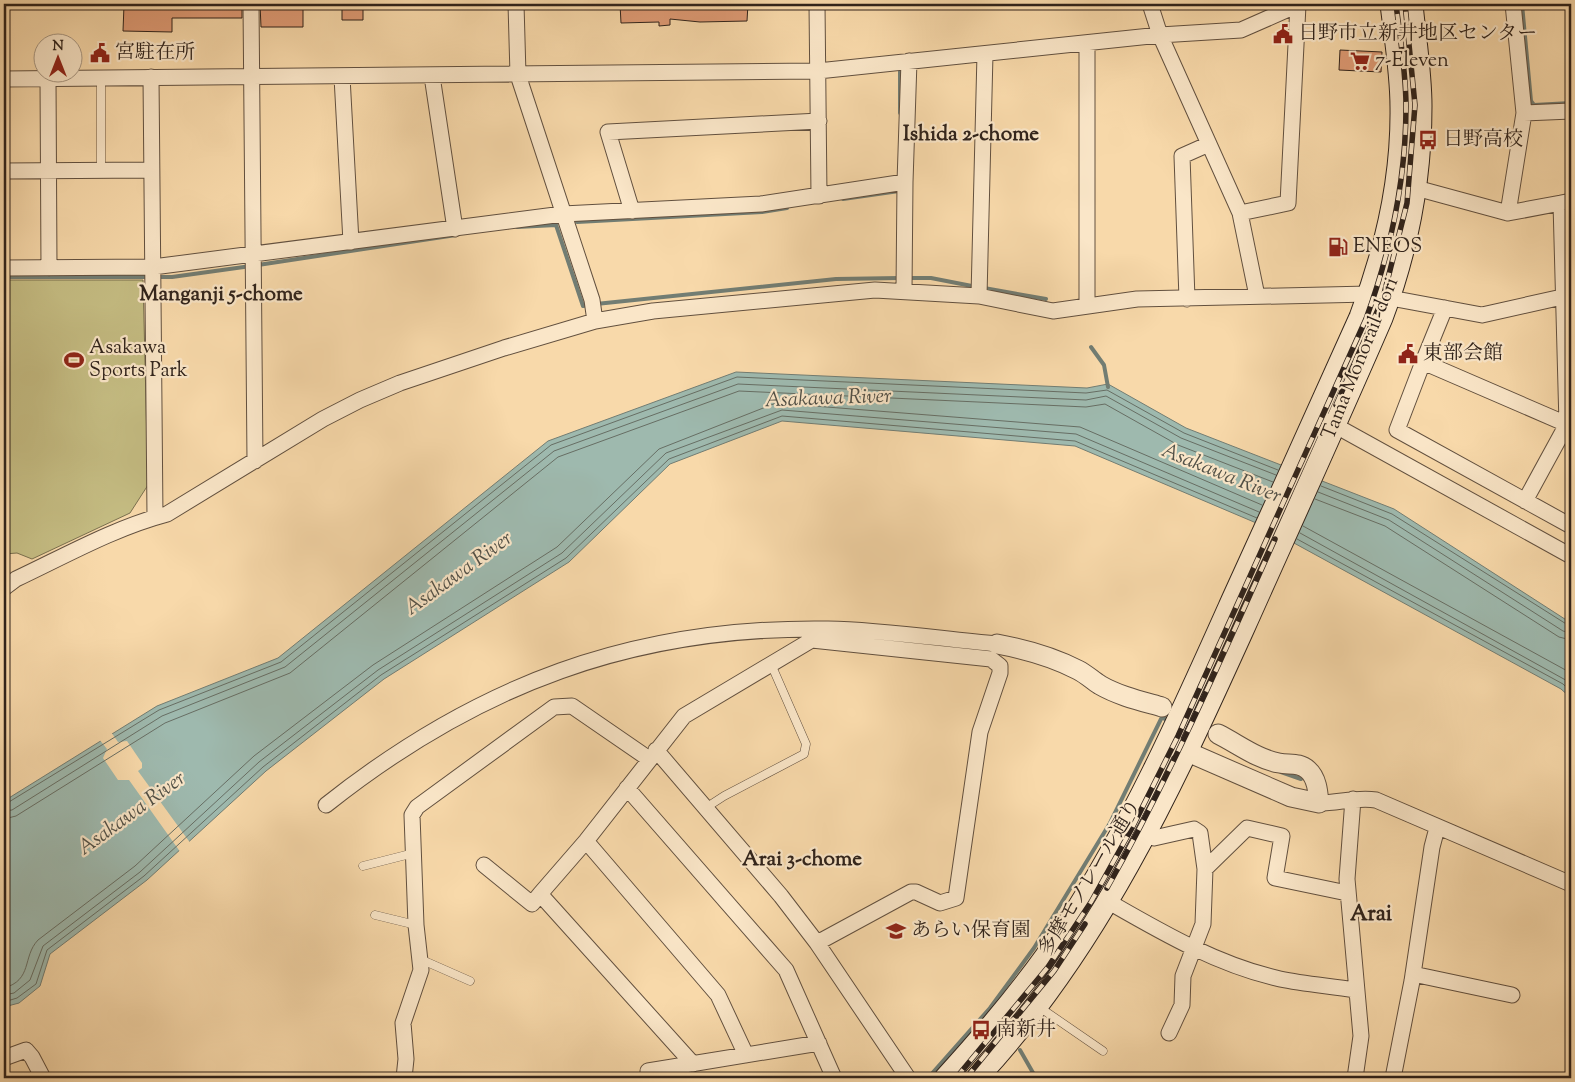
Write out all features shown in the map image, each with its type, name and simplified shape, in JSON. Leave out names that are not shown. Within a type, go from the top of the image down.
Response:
[{"type":"main road","name":"Tama Monorail-dori","points":[[1214,694],[1334,428],[1380,295],[1399,157],[1402,106],[1391,4]]},
{"type":"main road","name":"Tama Monorail-dori","points":[[1194,684],[1315,419],[1380,295],[1406,239],[1416,188],[1421,105],[1412,4]]},
{"type":"main road","name":"多摩モノレール通り","points":[[977,1078],[1038,1006],[1062,974],[1109,902],[1146,834],[1177,747],[1194,684]]},
{"type":"main road","name":"多摩モノレール通り","points":[[945,1078],[1024,983],[1064,929],[1125,825],[1214,694]]},
{"type":"street","points":[[251,4],[255,461]]},
{"type":"street","points":[[516,4],[518,75],[594,311]]},
{"type":"street","points":[[817,4],[819,196]]},
{"type":"street","points":[[1150,4],[1160,35],[1240,213],[1257,296]]},
{"type":"street","points":[[82,78],[342,77],[818,71],[1160,35],[1241,30],[1299,4],[1288,203],[1240,213]]},
{"type":"street","points":[[1508,213],[1524,113],[1513,4]]},
{"type":"street","points":[[1087,43],[1087,306]]},
{"type":"street","points":[[980,289],[985,54]]},
{"type":"street","points":[[904,282],[909,61]]},
{"type":"street","points":[[432,76],[455,229]]},
{"type":"street","points":[[151,77],[155,517]]},
{"type":"street","points":[[342,77],[351,242]]},
{"type":"street","points":[[4,79],[32,79]]},
{"type":"street","points":[[48,82],[49,268]]},
{"type":"street","points":[[1524,113],[1571,111]]},
{"type":"street","points":[[632,212],[608,132],[819,121]]},
{"type":"street","points":[[1187,299],[1182,156],[1209,144]]},
{"type":"street","points":[[4,171],[151,170]]},
{"type":"street","points":[[4,268],[153,267],[563,214],[761,204],[905,182]]},
{"type":"street","points":[[1416,188],[1508,213],[1566,202],[1569,425],[1525,501]]},
{"type":"street","points":[[4,588],[16,579],[105,536],[140,521],[167,514],[322,419],[368,397],[594,311],[653,311],[839,293],[904,282],[980,289],[1053,311],[1137,299],[1380,295],[1482,315],[1568,295]]},
{"type":"street","points":[[1445,308],[1397,430],[1571,526]]},
{"type":"street","points":[[1423,362],[1569,425]]},
{"type":"street","points":[[1315,419],[1571,556]]},
{"type":"street","points":[[484,865],[532,904],[586,841],[652,754],[684,716],[830,629]]},
{"type":"street","points":[[326,805],[384,760],[425,735],[506,692],[571,666],[657,643],[723,632],[830,629],[997,644],[1056,661],[1078,670],[1101,685],[1134,699],[1162,707]]},
{"type":"street","points":[[812,640],[991,659],[1000,666],[1000,673],[980,732],[956,898],[940,903],[916,892],[910,892],[817,943]]},
{"type":"street","points":[[404,1078],[406,1059],[403,1023],[421,970],[416,925],[412,815],[417,807],[554,707],[572,706],[652,754],[704,809],[781,896],[817,943],[908,1078]]},
{"type":"street","points":[[1218,734],[1262,757],[1278,763],[1302,766],[1310,771],[1318,789],[1319,803]]},
{"type":"street","points":[[1177,747],[1291,796],[1319,803],[1334,803],[1353,798],[1384,803],[1437,828],[1571,884]]},
{"type":"street","points":[[627,788],[786,970],[834,1078]]},
{"type":"street","points":[[1353,798],[1346,861],[1347,893],[1361,1036],[1355,1078]]},
{"type":"street","points":[[1205,869],[1247,828],[1254,828],[1282,836],[1275,878],[1347,893]]},
{"type":"street","points":[[1393,1078],[1413,974],[1432,847],[1437,828]]},
{"type":"street","points":[[1146,834],[1154,838],[1194,829],[1200,833],[1205,869],[1206,909],[1195,949],[1182,976],[1182,1005],[1169,1033]]},
{"type":"street","points":[[586,841],[718,995],[746,1055]]},
{"type":"street","points":[[540,894],[693,1064]]},
{"type":"street","points":[[1109,902],[1195,949],[1230,964],[1280,979],[1356,990]]},
{"type":"street","points":[[1413,974],[1512,995]]},
{"type":"street","points":[[648,1072],[820,1043]]},
{"type":"street","points":[[4,1058],[26,1050],[43,1078]]},
{"type":"lane","points":[[101,77],[101,171]]},
{"type":"lane","points":[[704,809],[724,796],[804,754],[806,744],[771,664]]},
{"type":"lane","points":[[363,866],[414,853]]},
{"type":"lane","points":[[374,915],[416,925]]},
{"type":"lane","points":[[420,959],[470,981]]},
{"type":"lane","points":[[1038,1006],[1103,1051]]},
{"type":"shaded area","name":"Asakawa Sports Park","points":[[4,280],[143,280],[148,485],[130,513],[32,559],[17,553],[4,554]]},
{"type":"water","name":"Asakawa River","points":[[736,372],[1087,388],[1108,384],[1186,428],[1394,509],[1571,623],[1571,698],[1561,689],[1261,525],[1075,446],[782,421],[670,464],[569,562],[384,679],[266,771],[147,880],[50,954],[40,986],[19,1003],[4,1007],[4,801],[157,706],[278,658],[548,441]]},
{"type":"pier","points":[[111,732],[118,742],[127,741],[142,763],[142,768],[138,771],[191,844],[181,853],[129,780],[118,780],[103,758],[107,749],[99,739]]},
{"type":"building","points":[[242,4],[242,18],[172,18],[172,32],[123,31],[124,5]]},
{"type":"building","points":[[260,4],[303,4],[303,27],[261,27]]},
{"type":"building","points":[[342,4],[363,4],[363,20],[342,20]]},
{"type":"building","points":[[620,4],[748,4],[747,21],[700,22],[670,19],[670,25],[659,26],[659,22],[621,23]]},
{"type":"building","name":"7-Eleven","points":[[1340,50],[1382,52],[1381,72],[1339,70]]},
{"type":"waterway","points":[[1310,6],[1314,4]]},
{"type":"waterway","points":[[1522,4],[1531,101],[1534,105],[1571,103]]},
{"type":"waterway","points":[[900,71],[900,113]]},
{"type":"waterway","points":[[843,199],[899,191]]},
{"type":"waterway","points":[[577,222],[762,212],[787,208]]},
{"type":"waterway","points":[[517,227],[556,225],[583,306],[589,305]]},
{"type":"waterway","points":[[258,265],[456,235]]},
{"type":"waterway","points":[[156,277],[172,277],[251,266]]},
{"type":"waterway","points":[[4,277],[149,277]]},
{"type":"waterway","points":[[596,304],[836,279],[900,278]]},
{"type":"waterway","points":[[907,278],[931,278],[977,287]]},
{"type":"waterway","points":[[984,288],[1046,299]]},
{"type":"waterway","points":[[1091,347],[1104,365],[1108,387]]},
{"type":"waterway","points":[[928,1078],[990,1008],[1034,948],[1110,823],[1162,717],[1165,719]]},
{"type":"waterway","points":[[1281,772],[1301,779]]},
{"type":"waterway","points":[[1020,1050],[1036,1078]]},
{"type":"railway","points":[[956,1078],[1048,967],[1091,902],[1132,828],[1178,736],[1366,319],[1390,241],[1403,161],[1406,93],[1396,4]]},
{"type":"railway","points":[[1336,405],[1383,298],[1407,203],[1415,105],[1405,4]]},
{"type":"railway","points":[[1107,888],[1174,759],[1275,539]]},
{"type":"railway","points":[[966,1078],[1054,971],[1085,924]]},
{"type":"place","name":"日野市立新井地区センター","points":[[1283,34]]},
{"type":"place","name":"宮駐在所","points":[[100,53]]},
{"type":"place","name":"7-Eleven","points":[[1360,61]]},
{"type":"place","name":"日野高校","points":[[1428,140]]},
{"type":"place","name":"ENEOS","points":[[1338,247]]},
{"type":"place","name":"東部会館","points":[[1408,354]]},
{"type":"place","name":"Asakawa Sports Park","points":[[74,360]]},
{"type":"place","name":"あらい保育園","points":[[896,931]]},
{"type":"place","name":"南新井","points":[[981,1030]]},
{"type":"district","name":"Ishida 2-chome","points":[[971,135]]},
{"type":"district","name":"Manganji 5-chome","points":[[221,295]]},
{"type":"district","name":"Arai 3-chome","points":[[802,860]]},
{"type":"district","name":"Arai","points":[[1371,915]]}]
